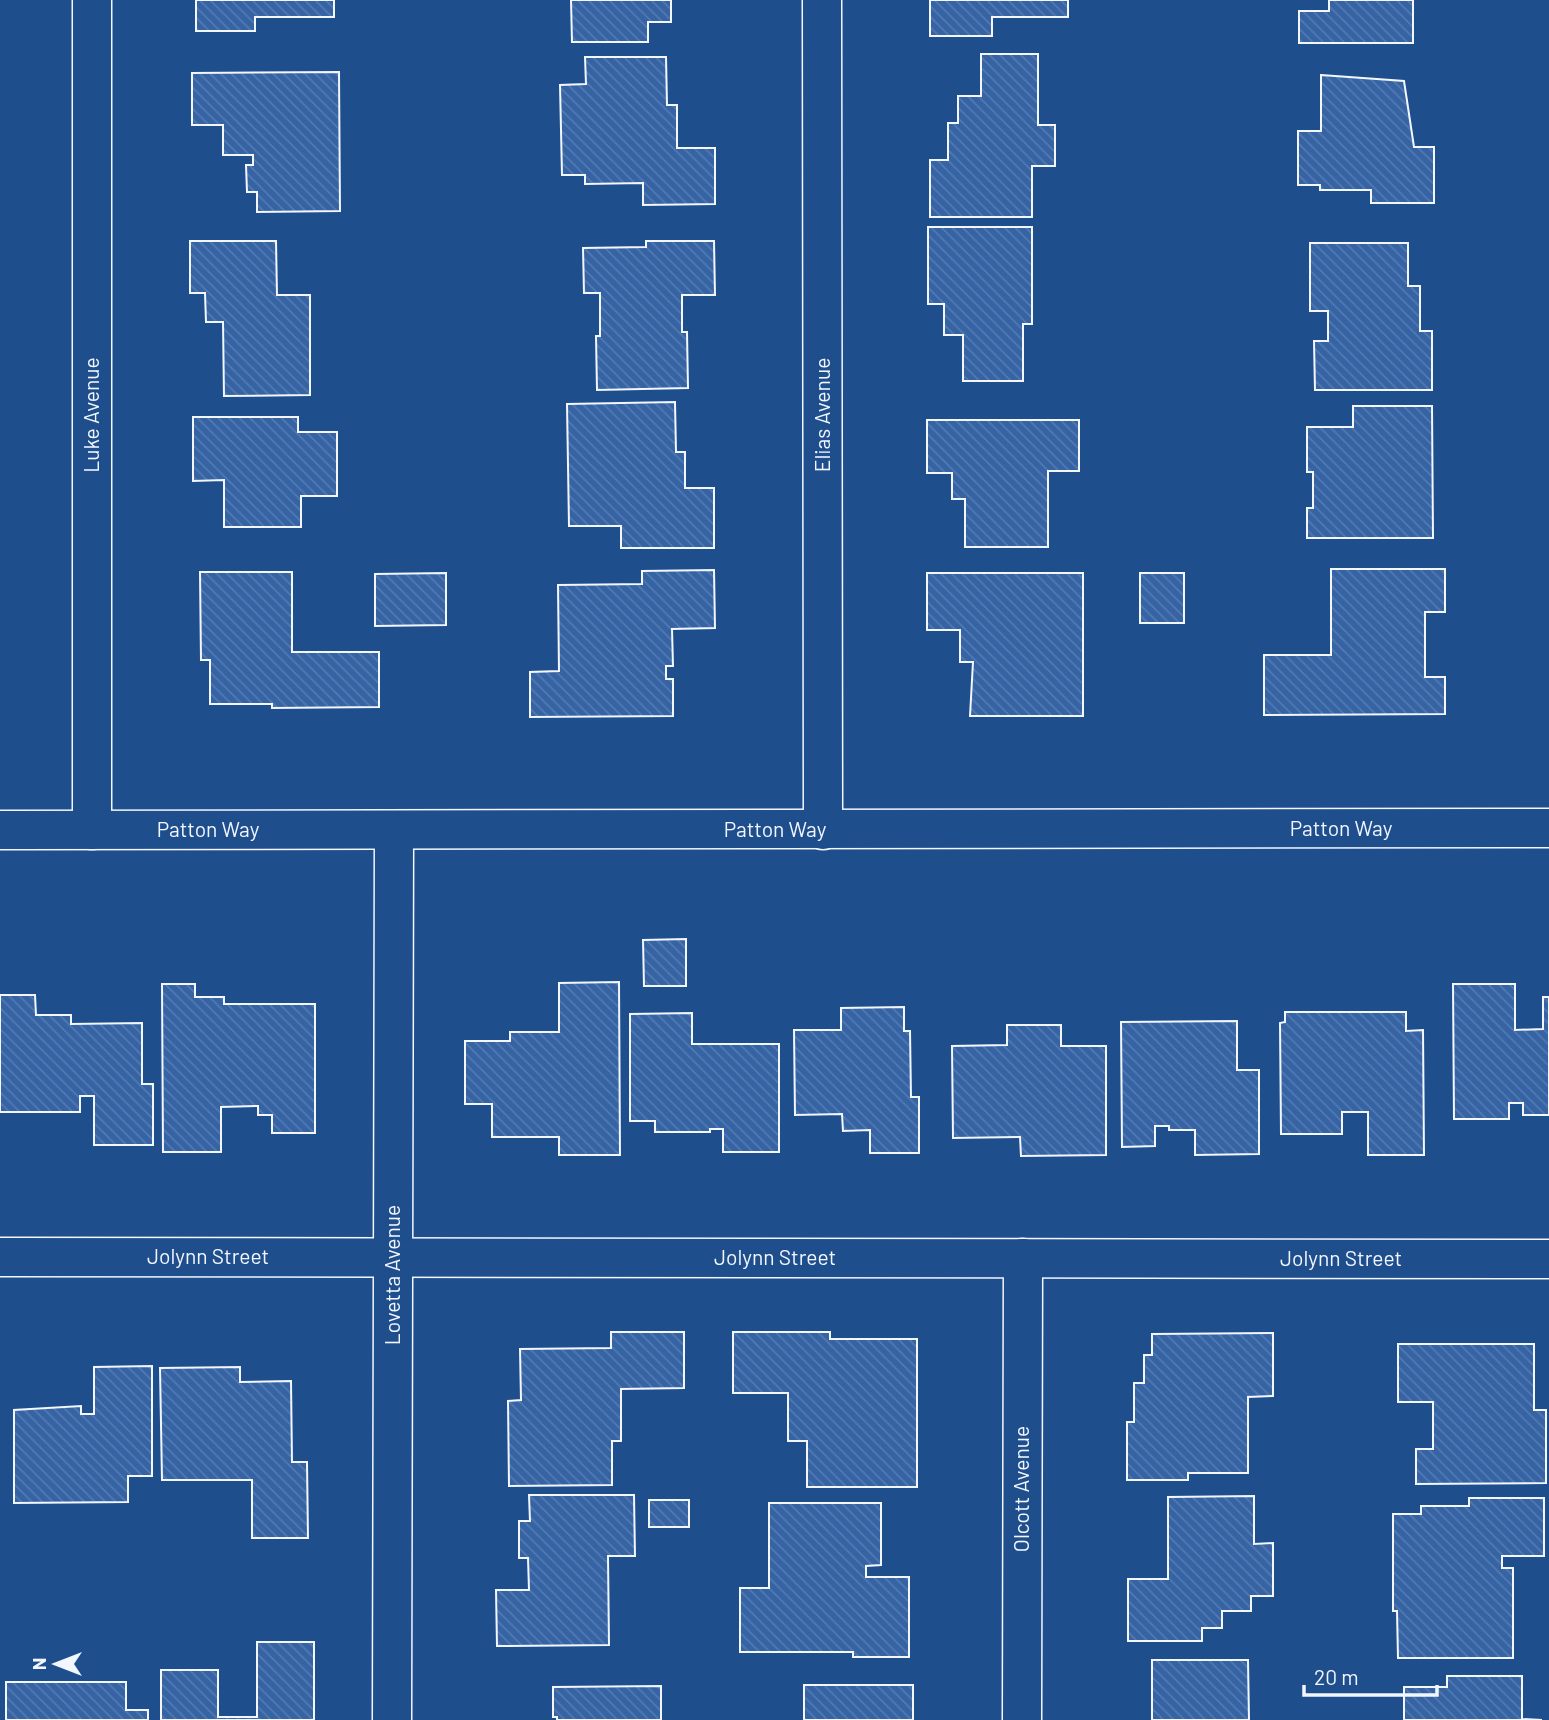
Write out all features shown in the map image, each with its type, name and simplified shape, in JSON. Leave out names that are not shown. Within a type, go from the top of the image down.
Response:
[{"type":"street","name":"Luke Avenue","points":[[92,0],[92,830]]},
{"type":"street","name":"Elias Avenue","points":[[822,0],[823,830]]},
{"type":"street","name":"Patton Way","points":[[0,830],[1549,828]]},
{"type":"street","name":"Lovetta Avenue","points":[[392,1720],[394,830]]},
{"type":"street","name":"Jolynn Street","points":[[0,1257],[1549,1259]]},
{"type":"street","name":"Olcott Avenue","points":[[1022,1720],[1023,1258]]},
{"type":"building","points":[[196,0],[334,0],[334,17],[255,17],[255,31],[196,31]]},
{"type":"building","points":[[571,0],[671,0],[671,22],[648,22],[648,42],[572,42]]},
{"type":"building","points":[[930,0],[1068,0],[1068,17],[992,17],[992,36],[930,36]]},
{"type":"building","points":[[1329,0],[1413,0],[1413,43],[1299,43],[1299,11],[1329,11]]},
{"type":"building","points":[[981,54],[1038,54],[1038,125],[1055,125],[1055,166],[1032,166],[1032,217],[930,217],[930,160],[948,160],[948,123],[958,123],[958,96],[981,96]]},
{"type":"building","points":[[585,57],[666,57],[667,105],[677,105],[677,148],[715,148],[715,204],[643,205],[643,183],[585,184],[585,175],[562,175],[560,85],[586,84]]},
{"type":"building","points":[[339,72],[340,211],[257,212],[257,192],[247,192],[246,165],[253,165],[253,155],[223,155],[223,125],[192,125],[192,73]]},
{"type":"building","points":[[1321,75],[1404,81],[1414,147],[1434,147],[1434,203],[1371,203],[1371,190],[1320,190],[1320,185],[1298,185],[1298,131],[1321,131]]},
{"type":"building","points":[[928,227],[1032,227],[1032,324],[1023,324],[1023,381],[963,381],[963,335],[944,335],[944,304],[928,304]]},
{"type":"building","points":[[190,241],[276,241],[277,295],[310,295],[310,395],[224,396],[223,322],[206,322],[205,293],[190,293]]},
{"type":"building","points":[[646,241],[714,241],[715,295],[682,295],[682,332],[687,332],[688,388],[597,390],[596,336],[600,336],[600,293],[584,293],[583,248],[646,247]]},
{"type":"building","points":[[1310,243],[1408,243],[1408,286],[1420,286],[1420,331],[1432,331],[1432,390],[1315,390],[1314,341],[1328,341],[1328,311],[1310,311]]},
{"type":"building","points":[[675,402],[676,452],[685,452],[685,488],[714,488],[714,548],[621,548],[621,526],[569,526],[567,404]]},
{"type":"building","points":[[1353,406],[1432,406],[1433,538],[1307,538],[1307,508],[1313,508],[1313,472],[1307,472],[1307,427],[1353,427]]},
{"type":"building","points":[[193,417],[298,417],[298,432],[337,432],[337,496],[301,496],[301,527],[224,527],[224,480],[193,481]]},
{"type":"building","points":[[927,420],[1079,420],[1079,471],[1048,471],[1048,547],[965,547],[965,499],[952,499],[952,473],[927,473]]},
{"type":"building","points":[[1331,569],[1445,569],[1445,612],[1425,612],[1425,677],[1445,677],[1445,714],[1264,715],[1264,655],[1331,655]]},
{"type":"building","points":[[714,570],[715,628],[672,629],[673,666],[666,666],[666,679],[673,679],[673,716],[530,717],[530,672],[559,671],[558,585],[642,584],[642,571]]},
{"type":"building","points":[[200,572],[292,572],[292,652],[379,652],[379,707],[272,708],[272,704],[210,704],[210,660],[201,660]]},
{"type":"building","points":[[446,573],[446,625],[375,626],[375,574]]},
{"type":"building","points":[[927,573],[1083,573],[1083,716],[970,716],[973,662],[960,662],[960,630],[927,630]]},
{"type":"building","points":[[1140,573],[1184,573],[1184,623],[1140,623]]},
{"type":"building","points":[[686,939],[686,986],[644,986],[643,940]]},
{"type":"building","points":[[619,982],[620,1155],[559,1155],[559,1137],[492,1137],[492,1104],[465,1104],[465,1041],[510,1041],[510,1032],[559,1032],[559,983]]},
{"type":"building","points":[[162,984],[195,984],[195,997],[224,997],[224,1004],[315,1004],[315,1133],[272,1133],[272,1115],[258,1115],[258,1106],[221,1107],[221,1152],[163,1152]]},
{"type":"building","points":[[1453,984],[1515,984],[1515,1030],[1543,1029],[1543,997],[1549,997],[1549,1115],[1523,1115],[1523,1103],[1509,1103],[1509,1119],[1454,1119]]},
{"type":"building","points":[[0,995],[35,995],[36,1015],[71,1015],[71,1024],[142,1023],[142,1084],[153,1084],[153,1145],[94,1145],[94,1096],[80,1096],[80,1112],[0,1112]]},
{"type":"building","points":[[904,1007],[904,1031],[910,1031],[911,1097],[919,1097],[919,1153],[870,1153],[870,1130],[843,1131],[842,1114],[795,1115],[794,1030],[841,1030],[841,1008]]},
{"type":"building","points":[[1285,1012],[1406,1012],[1406,1031],[1423,1030],[1424,1155],[1368,1155],[1368,1112],[1342,1112],[1342,1134],[1281,1134],[1280,1023],[1285,1022]]},
{"type":"building","points":[[692,1013],[692,1044],[779,1044],[779,1152],[723,1152],[723,1129],[710,1129],[710,1132],[655,1132],[655,1121],[630,1121],[630,1014]]},
{"type":"building","points":[[1237,1021],[1237,1070],[1259,1070],[1259,1154],[1195,1155],[1195,1130],[1169,1130],[1169,1126],[1155,1126],[1155,1146],[1122,1147],[1121,1022]]},
{"type":"building","points":[[1007,1025],[1061,1025],[1061,1046],[1106,1046],[1106,1155],[1021,1156],[1020,1137],[953,1138],[952,1046],[1007,1045]]},
{"type":"building","points":[[611,1332],[684,1332],[684,1388],[621,1389],[621,1441],[612,1441],[612,1485],[509,1486],[508,1401],[521,1400],[520,1349],[611,1348]]},
{"type":"building","points":[[733,1332],[830,1332],[830,1339],[917,1339],[917,1487],[807,1487],[807,1441],[788,1441],[788,1393],[733,1393]]},
{"type":"building","points":[[1273,1333],[1273,1396],[1248,1397],[1248,1473],[1188,1473],[1188,1480],[1127,1480],[1127,1422],[1134,1422],[1134,1383],[1144,1383],[1144,1355],[1152,1355],[1152,1334]]},
{"type":"building","points":[[1398,1344],[1534,1344],[1534,1410],[1546,1410],[1546,1483],[1416,1484],[1416,1449],[1433,1449],[1433,1402],[1398,1402]]},
{"type":"building","points":[[152,1366],[152,1476],[128,1476],[128,1502],[14,1503],[14,1410],[81,1406],[81,1414],[94,1414],[94,1367]]},
{"type":"building","points":[[240,1367],[240,1382],[291,1381],[292,1462],[307,1462],[308,1538],[252,1538],[252,1480],[162,1480],[160,1368]]},
{"type":"building","points":[[529,1495],[634,1495],[635,1556],[608,1556],[609,1645],[497,1646],[496,1590],[529,1590],[528,1558],[519,1558],[519,1521],[530,1521]]},
{"type":"building","points":[[1254,1496],[1254,1544],[1273,1543],[1273,1596],[1251,1596],[1251,1611],[1222,1611],[1222,1628],[1202,1628],[1202,1641],[1128,1641],[1128,1579],[1168,1579],[1168,1497]]},
{"type":"building","points":[[1469,1498],[1544,1498],[1544,1556],[1502,1556],[1502,1568],[1513,1568],[1513,1658],[1398,1658],[1397,1611],[1393,1611],[1393,1514],[1421,1514],[1421,1506],[1469,1506]]},
{"type":"building","points":[[649,1500],[689,1500],[689,1527],[649,1527]]},
{"type":"building","points":[[769,1503],[881,1503],[881,1565],[866,1566],[866,1577],[909,1577],[909,1657],[853,1657],[853,1652],[740,1652],[740,1588],[769,1588]]},
{"type":"building","points":[[257,1642],[314,1642],[314,1720],[161,1720],[161,1670],[218,1670],[218,1717],[257,1717]]},
{"type":"building","points":[[1152,1660],[1248,1660],[1249,1720],[1152,1720]]},
{"type":"building","points":[[1447,1676],[1522,1676],[1522,1719],[1542,1720],[1404,1720],[1404,1687],[1447,1687]]},
{"type":"building","points":[[6,1682],[126,1682],[126,1710],[148,1710],[148,1720],[6,1720]]},
{"type":"building","points":[[804,1685],[913,1685],[913,1720],[804,1720]]},
{"type":"building","points":[[661,1686],[661,1720],[557,1720],[557,1717],[553,1717],[553,1687]]}]
